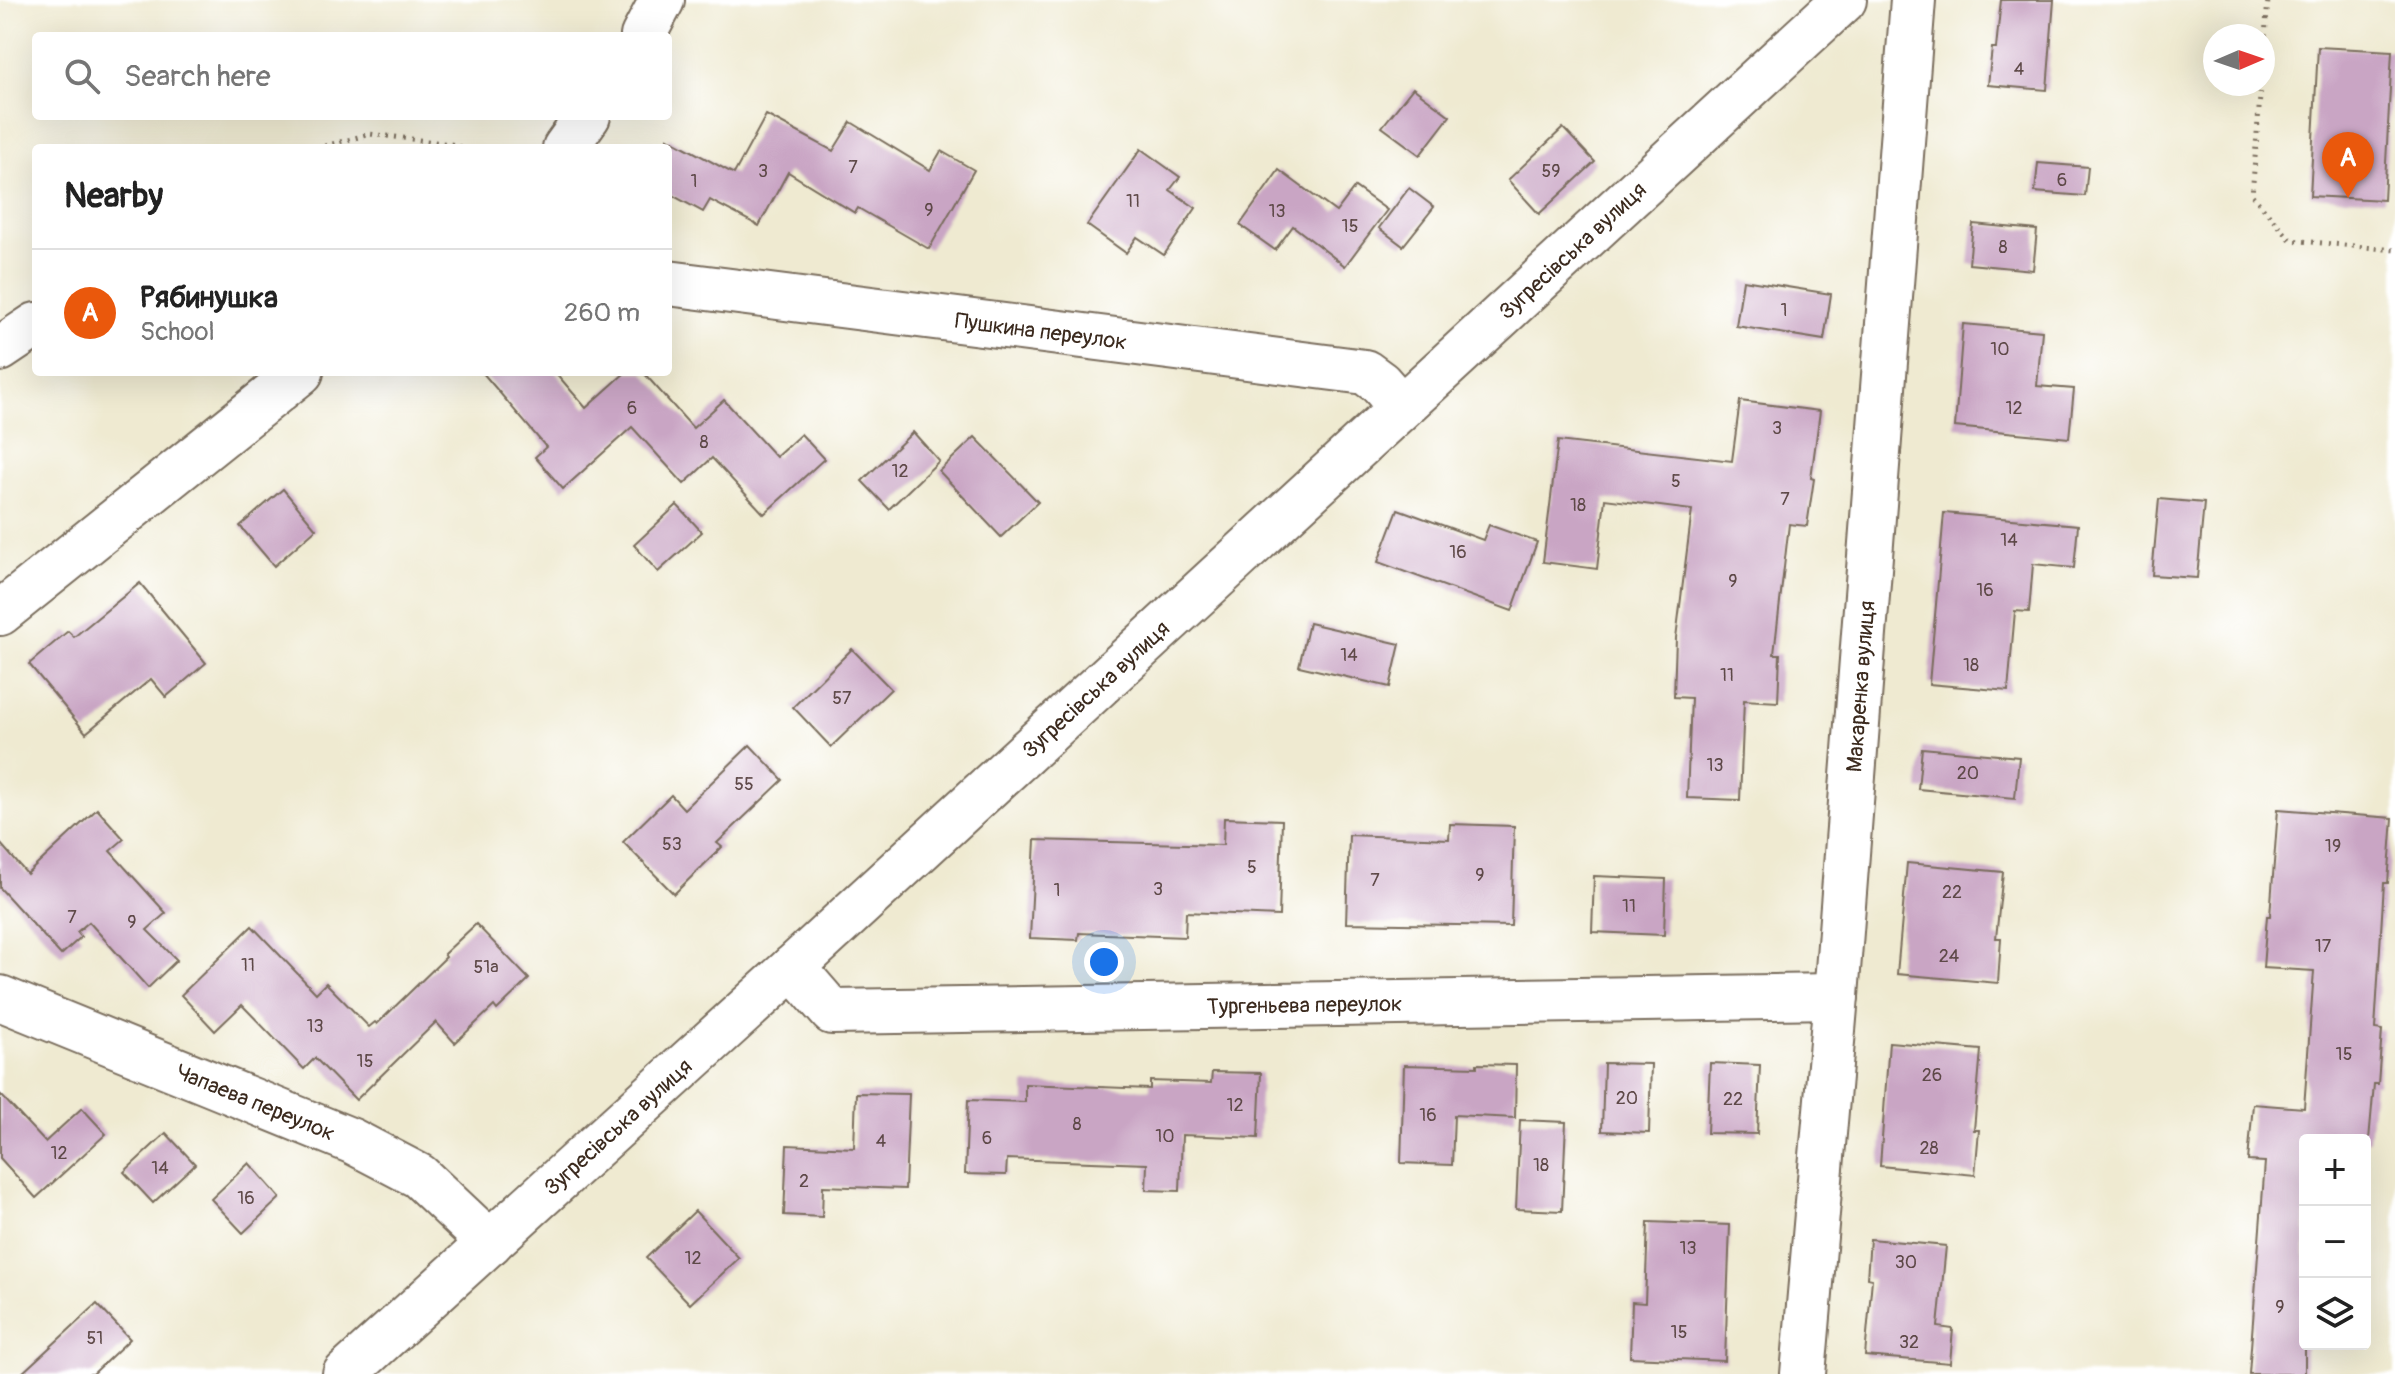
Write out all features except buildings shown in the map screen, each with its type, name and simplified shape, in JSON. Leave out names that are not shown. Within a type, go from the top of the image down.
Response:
[{"type":"street","points":[[645,32],[662,0]]},
{"type":"street","name":"Зугресівська вулиця","points":[[345,1374],[793,967],[1844,0]]},
{"type":"street","name":"Макаренка вулиця","points":[[1803,1374],[1836,996],[1913,0]]},
{"type":"street","points":[[568,144],[585,120]]},
{"type":"street","name":"Пушкина переулок","points":[[672,284],[1365,372],[1380,383],[1401,407]]},
{"type":"street","points":[[0,349],[32,328]]},
{"type":"street","points":[[0,613],[296,376]]},
{"type":"street","name":"Тургеньева переулок","points":[[793,967],[832,1012],[1836,996]]},
{"type":"street","name":"Чапаева переулок","points":[[0,998],[352,1141],[419,1176],[490,1243]]},
{"type":"path","points":[[2266,24],[2268,0]]},
{"type":"path","points":[[2260,96],[2252,195],[2291,240],[2395,250]]},
{"type":"path","points":[[332,144],[370,134],[451,144]]},
{"type":"place","name":"Рябинушка","points":[[2348,198]]}]
